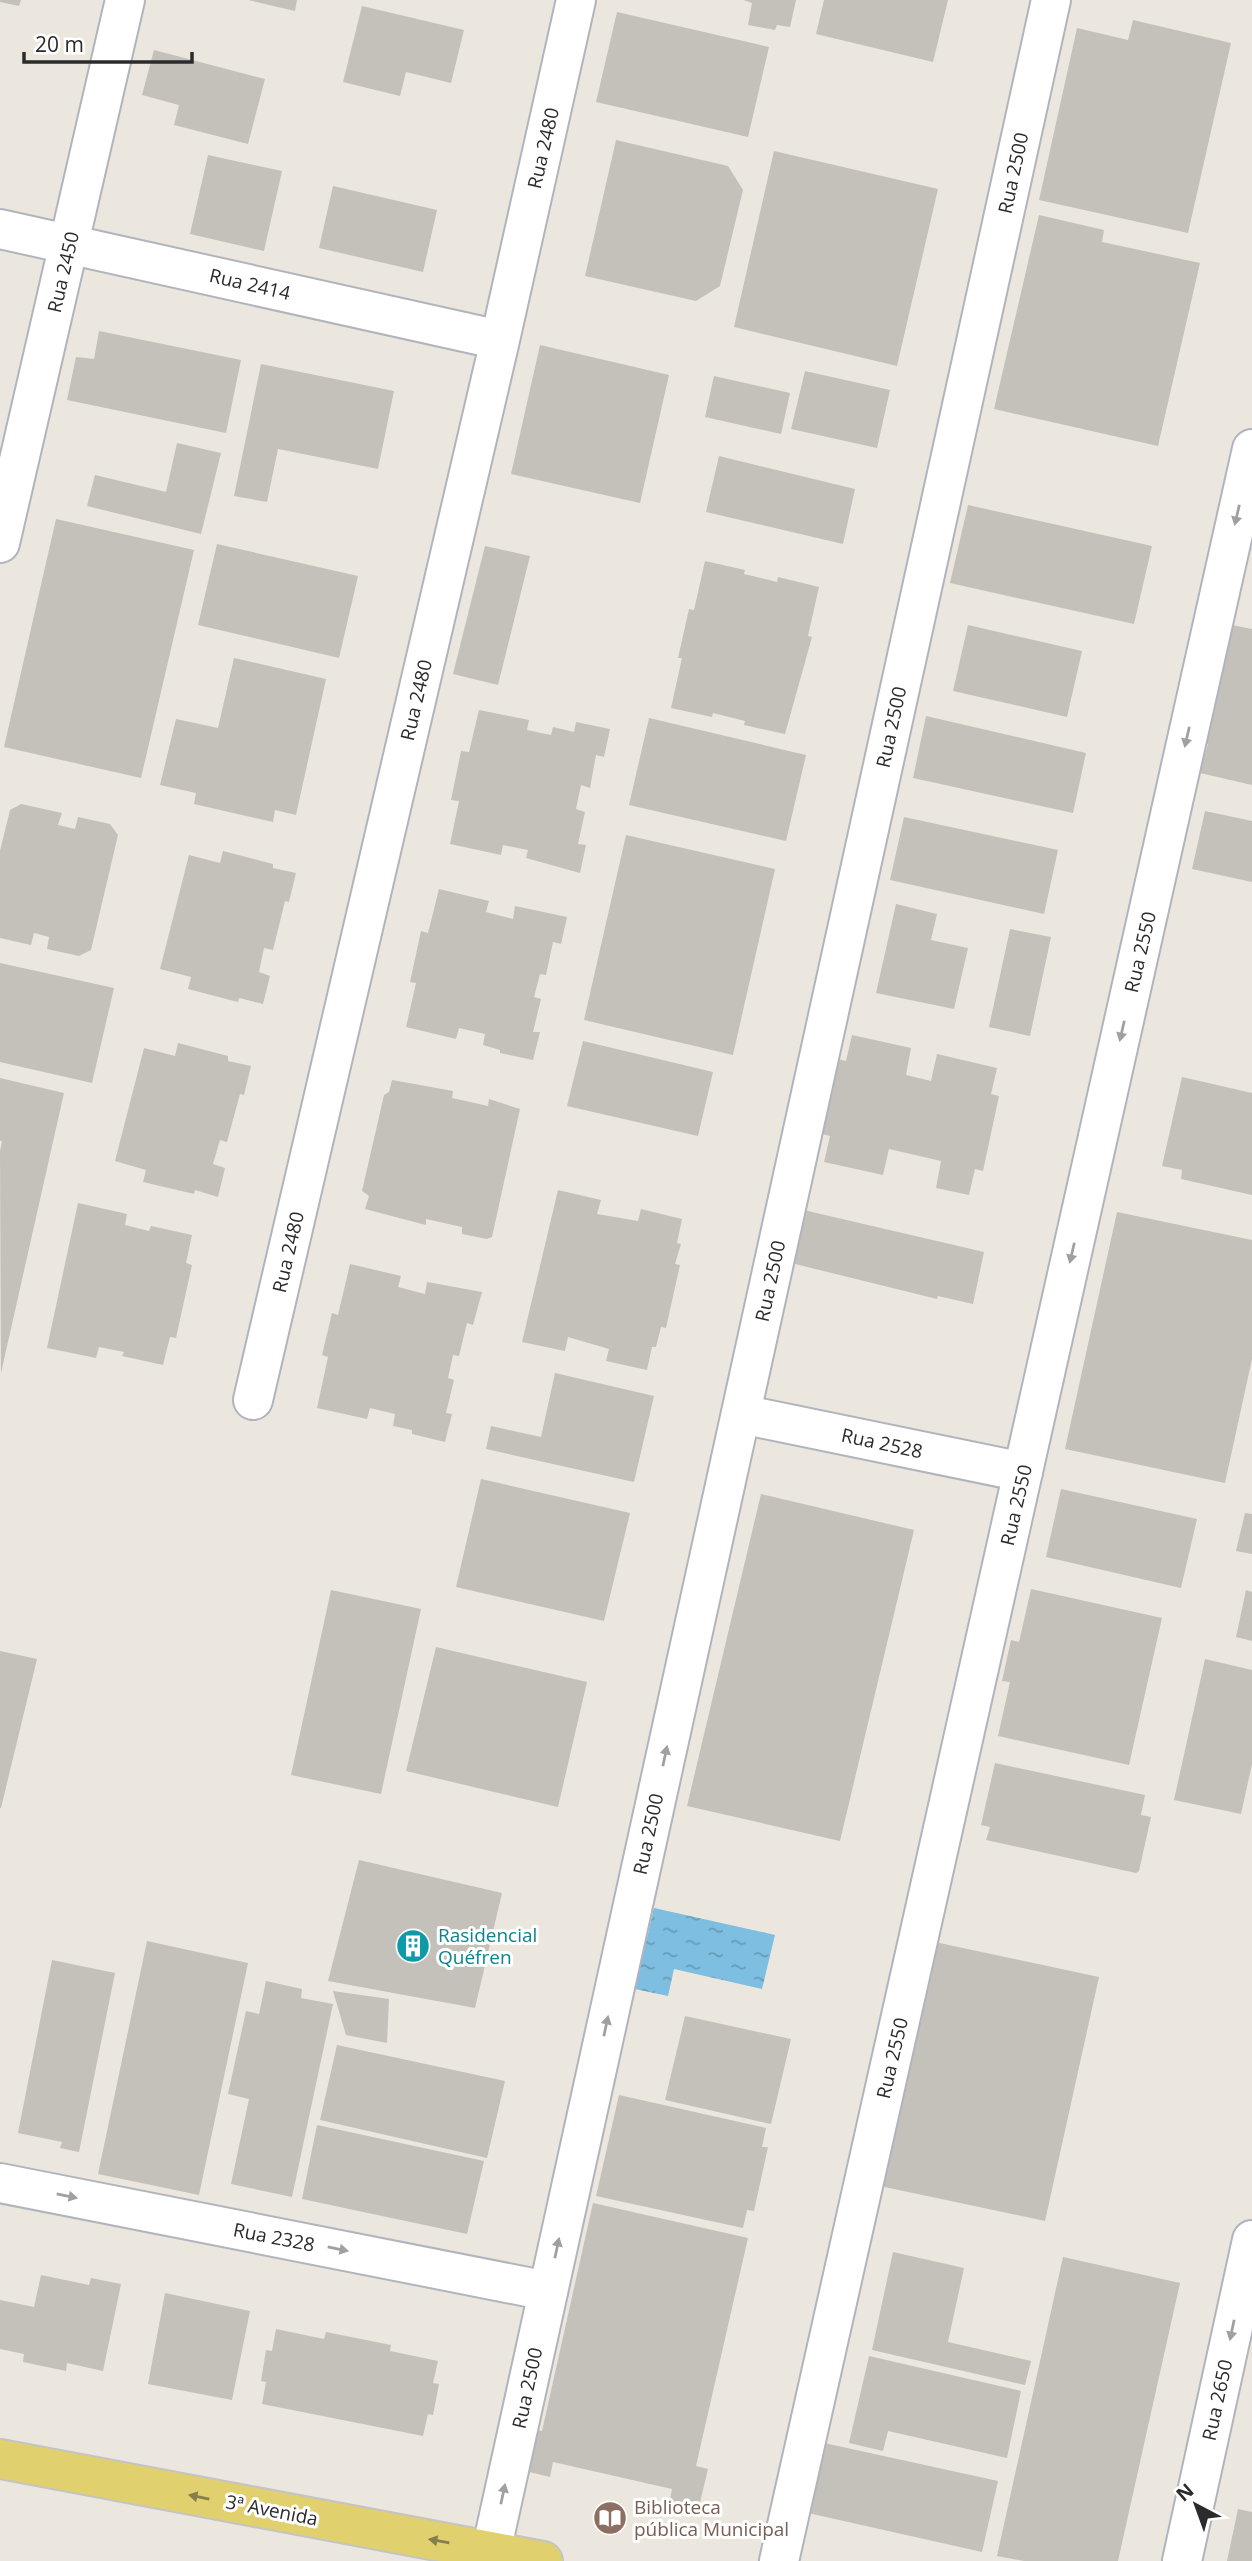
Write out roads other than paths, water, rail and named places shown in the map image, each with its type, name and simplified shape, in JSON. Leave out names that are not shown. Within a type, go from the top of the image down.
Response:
[{"type":"main road","name":"Rua 2450","points":[[0,543],[125,0]]},
{"type":"main road","name":"Rua 2480","points":[[253,1400],[500,340],[576,0]]},
{"type":"main road","name":"Rua 2500","points":[[490,2556],[1051,0]]},
{"type":"main road","name":"Rua 2414","points":[[0,229],[500,340]]},
{"type":"main road","name":"Rua 2550","points":[[779,2561],[1252,449]]},
{"type":"main road","name":"Rua 2528","points":[[741,1414],[1023,1472]]},
{"type":"main road","name":"Rua 2328","points":[[0,2183],[548,2291]]},
{"type":"main road","name":"Rua 2650","points":[[1182,2561],[1252,2240]]},
{"type":"main road","name":"3ª Avenida","points":[[1,2466],[490,2556],[543,2561]]},
{"type":"water","points":[[654,1908],[775,1935],[762,1989],[674,1969],[668,1996],[635,1989]]},
{"type":"place","name":"Rasidencial Quéfren","points":[[413,1946]]},
{"type":"place","name":"Biblioteca pública Municipal","points":[[610,2518]]}]
